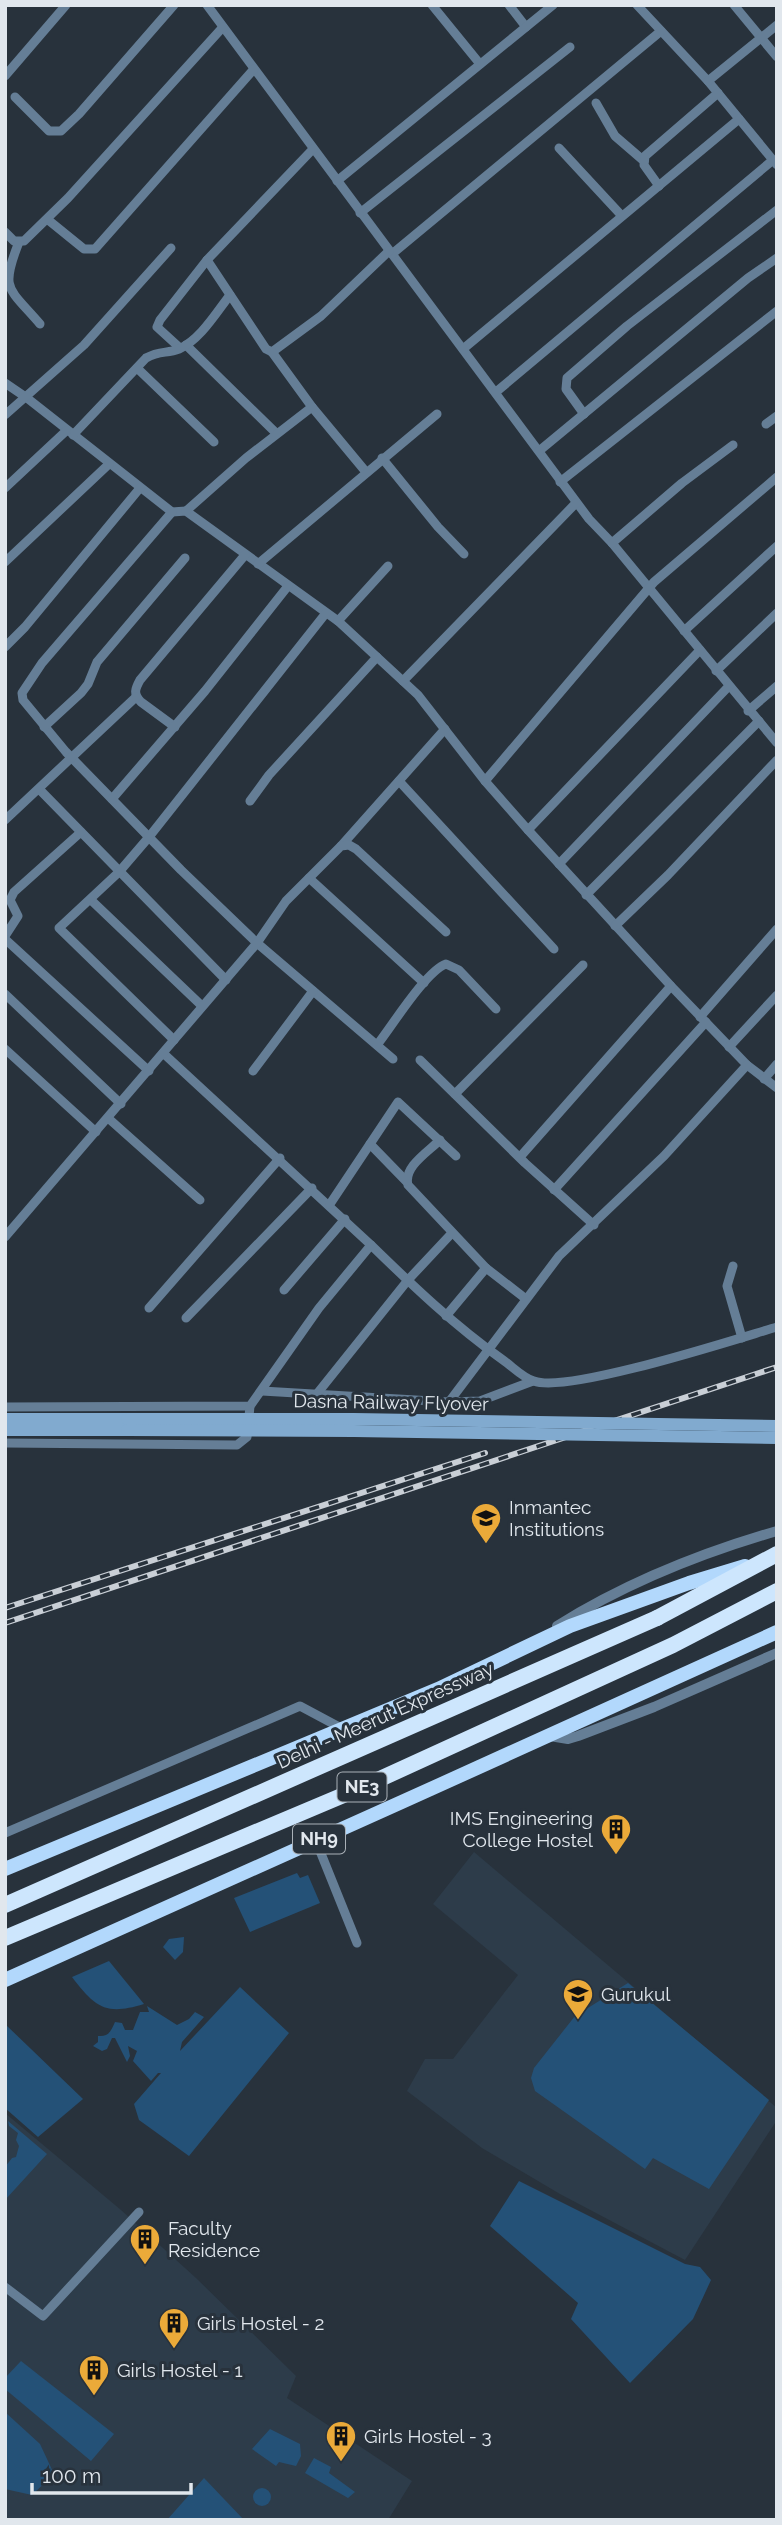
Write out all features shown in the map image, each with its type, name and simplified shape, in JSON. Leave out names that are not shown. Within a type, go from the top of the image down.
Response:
[{"type":"highway","points":[[5,1868],[438,1689],[570,1626],[777,1555]]},
{"type":"highway","name":"Delhi - Meerut Expressway","points":[[5,1903],[656,1618],[777,1555]]},
{"type":"highway","name":"NE3","points":[[5,1938],[358,1789],[673,1645],[777,1591]]},
{"type":"highway","name":"NH9","points":[[5,1980],[777,1632]]},
{"type":"highway","points":[[5,1944],[47,1920]]},
{"type":"main road","name":"Dasna Railway Flyover","points":[[5,1419],[354,1419],[777,1426]]},
{"type":"main road","name":"Dasna Railway Flyover","points":[[5,1430],[354,1431],[777,1438]]},
{"type":"street","points":[[5,76],[66,5]]},
{"type":"street","points":[[15,97],[49,131],[61,131],[174,5]]},
{"type":"street","points":[[207,5],[576,503],[777,743]]},
{"type":"street","points":[[432,5],[480,64]]},
{"type":"street","points":[[509,5],[526,27]]},
{"type":"street","points":[[337,181],[553,5]]},
{"type":"street","points":[[496,392],[775,162],[708,81],[637,5]]},
{"type":"street","points":[[734,5],[777,57]]},
{"type":"street","points":[[708,81],[777,24]]},
{"type":"street","points":[[5,232],[14,241],[24,241],[223,27]]},
{"type":"street","points":[[272,352],[321,316],[390,253],[661,31]]},
{"type":"street","points":[[360,213],[570,47]]},
{"type":"street","points":[[47,219],[84,249],[96,249],[254,69]]},
{"type":"street","points":[[643,161],[645,156],[718,93]]},
{"type":"street","points":[[596,103],[615,136],[643,161],[659,186]]},
{"type":"street","points":[[463,349],[739,119]]},
{"type":"street","points":[[559,148],[622,216]]},
{"type":"street","points":[[276,433],[183,347],[157,327],[207,260],[313,149]]},
{"type":"street","points":[[584,414],[566,388],[567,378],[637,318],[777,210]]},
{"type":"street","points":[[19,242],[7,270],[7,280],[10,288],[40,324]]},
{"type":"street","points":[[5,415],[84,345],[171,248]]},
{"type":"street","points":[[539,451],[738,286],[777,258]]},
{"type":"street","points":[[207,260],[266,349],[272,352],[312,407],[366,472]]},
{"type":"street","points":[[5,488],[70,433],[146,358],[159,351],[183,347],[199,334],[230,295]]},
{"type":"street","points":[[560,482],[777,311]]},
{"type":"street","points":[[137,368],[214,442]]},
{"type":"street","points":[[5,383],[172,512],[186,511],[276,433],[312,407]]},
{"type":"street","points":[[258,564],[437,414]]},
{"type":"street","points":[[766,424],[777,416]]},
{"type":"street","points":[[612,543],[682,483],[733,446]]},
{"type":"street","points":[[382,458],[438,527],[464,554]]},
{"type":"street","points":[[5,562],[109,464]]},
{"type":"street","points":[[485,781],[649,589],[777,477]]},
{"type":"street","points":[[5,648],[140,488]]},
{"type":"street","points":[[403,681],[576,503]]},
{"type":"street","points":[[186,511],[338,621],[418,695],[485,781],[586,895],[729,1047],[777,1088]]},
{"type":"street","points":[[172,512],[42,663],[22,693],[23,700],[72,758],[257,943],[393,1059]]},
{"type":"street","points":[[684,631],[777,546]]},
{"type":"street","points":[[174,727],[136,697],[135,689],[246,555]]},
{"type":"street","points":[[44,727],[81,693],[97,662],[185,558]]},
{"type":"street","points":[[338,621],[388,566]]},
{"type":"street","points":[[112,799],[288,586]]},
{"type":"street","points":[[174,1040],[59,928],[120,872],[326,613]]},
{"type":"street","points":[[716,671],[777,613]]},
{"type":"street","points":[[528,830],[700,650]]},
{"type":"street","points":[[250,801],[269,775],[377,657]]},
{"type":"street","points":[[559,864],[729,686]]},
{"type":"street","points":[[748,711],[777,686]]},
{"type":"street","points":[[5,821],[136,697]]},
{"type":"street","points":[[586,895],[758,721]]},
{"type":"street","points":[[5,1237],[257,943],[286,901],[341,846],[445,729]]},
{"type":"street","points":[[615,926],[668,875],[777,760]]},
{"type":"street","points":[[399,781],[554,949]]},
{"type":"street","points":[[40,790],[226,980]]},
{"type":"street","points":[[81,832],[14,892],[10,900],[18,916],[5,937],[149,1070]]},
{"type":"street","points":[[341,846],[349,845],[356,849],[446,932]]},
{"type":"street","points":[[309,878],[424,983]]},
{"type":"street","points":[[91,900],[202,1006]]},
{"type":"street","points":[[554,1190],[703,1019],[777,929]]},
{"type":"street","points":[[377,1045],[424,983],[438,967],[446,964],[459,970],[496,1009]]},
{"type":"street","points":[[455,1094],[583,965]]},
{"type":"street","points":[[520,1157],[671,986]]},
{"type":"street","points":[[253,1071],[313,991]]},
{"type":"street","points":[[5,994],[121,1104]]},
{"type":"street","points":[[729,1047],[777,995]]},
{"type":"street","points":[[5,1049],[96,1132]]},
{"type":"street","points":[[163,1053],[330,1204],[446,1315],[533,1381],[553,1384],[604,1374],[742,1338],[777,1326]]},
{"type":"street","points":[[420,1060],[554,1190],[594,1225]]},
{"type":"street","points":[[764,1079],[777,1064]]},
{"type":"street","points":[[449,1402],[559,1256],[664,1156],[747,1065]]},
{"type":"street","points":[[330,1204],[398,1102],[456,1156]]},
{"type":"street","points":[[108,1118],[200,1200]]},
{"type":"street","points":[[406,1181],[410,1170],[440,1140]]},
{"type":"street","points":[[370,1144],[486,1268],[526,1299]]},
{"type":"street","points":[[149,1308],[279,1158]]},
{"type":"street","points":[[186,1318],[312,1188]]},
{"type":"street","points":[[284,1290],[345,1219]]},
{"type":"street","points":[[316,1395],[408,1280],[452,1233]]},
{"type":"street","points":[[5,1443],[236,1445],[247,1437],[250,1406],[320,1308],[371,1245]]},
{"type":"street","points":[[733,1266],[727,1286],[742,1338]]},
{"type":"street","points":[[446,1315],[486,1268]]},
{"type":"street","points":[[262,1391],[449,1402],[480,1401],[533,1381]]},
{"type":"street","points":[[5,1407],[250,1406]]},
{"type":"street","points":[[523,1648],[597,1601],[743,1541],[777,1531]]},
{"type":"street","points":[[550,1736],[568,1739],[578,1736],[654,1707],[777,1653]]},
{"type":"street","points":[[5,1833],[300,1706],[343,1729]]},
{"type":"street","points":[[316,1841],[357,1943]]},
{"type":"street","points":[[5,2287],[43,2316],[139,2212]]},
{"type":"shaded area","name":"Gurukul","points":[[474,1852],[777,2108],[777,2120],[685,2260],[560,2194],[482,2148],[407,2091],[425,2059],[453,2059],[518,1975],[433,1904]]},
{"type":"shaded area","points":[[297,1873],[300,1878],[308,1875],[320,1903],[250,1932],[234,1898]]},
{"type":"shaded area","points":[[184,1937],[183,1952],[175,1960],[163,1947],[169,1939]]},
{"type":"shaded area","points":[[109,1961],[144,2004],[120,2009],[102,2006],[87,1996],[72,1977]]},
{"type":"shaded area","points":[[628,1983],[769,2100],[709,2189],[653,2158],[645,2169],[535,2091],[531,2078],[534,2068],[575,2016]]},
{"type":"shaded area","points":[[240,1987],[289,2033],[189,2156],[139,2120],[134,2104],[161,2073],[151,2081],[133,2061],[137,2051],[128,2046],[130,2056],[127,2062],[115,2038],[112,2038],[107,2049],[102,2051],[93,2046],[98,2042],[98,2036],[111,2031],[115,2022],[122,2023],[125,2030],[133,2030],[140,2012],[149,2012],[147,2006],[177,2025],[189,2019],[195,2012],[204,2017],[182,2042],[180,2051]]},
{"type":"shaded area","points":[[5,2024],[83,2099],[38,2137],[5,2108]]},
{"type":"shaded area","points":[[5,2113],[121,2210],[196,2278],[296,2376],[287,2398],[412,2481],[388,2520],[5,2520]]},
{"type":"shaded area","points":[[8,2121],[47,2154],[5,2200],[5,2167],[16,2157],[19,2146],[16,2140],[18,2133],[9,2126]]},
{"type":"shaded area","points":[[519,2181],[685,2264],[700,2267],[711,2280],[693,2319],[630,2383],[571,2319],[578,2303],[490,2226]]},
{"type":"shaded area","points":[[21,2361],[114,2434],[91,2461],[5,2389],[5,2378]]},
{"type":"shaded area","points":[[5,2412],[40,2444],[54,2474],[32,2495],[5,2489]]},
{"type":"shaded area","points":[[270,2429],[300,2444],[301,2456],[296,2466],[279,2462],[276,2466],[252,2449]]},
{"type":"shaded area","points":[[314,2458],[331,2467],[329,2473],[355,2492],[348,2498],[305,2473]]},
{"type":"shaded area","points":[[204,2478],[244,2520],[167,2520]]},
{"type":"shaded area","points":[[258,2488],[266,2488],[271,2497],[269,2504],[258,2506],[253,2501],[253,2493]]},
{"type":"railway","points":[[5,1623],[777,1367]]},
{"type":"railway","points":[[5,1608],[485,1453]]},
{"type":"place","name":"Inmantec Institutions","points":[[486,1545]]},
{"type":"place","name":"IMS Engineering College Hostel","points":[[616,1856]]},
{"type":"place","name":"Gurukul","points":[[578,2021]]},
{"type":"place","name":"Faculty Residence","points":[[145,2266]]},
{"type":"place","name":"Girls Hostel - 2","points":[[174,2350]]},
{"type":"place","name":"Girls Hostel - 1","points":[[94,2397]]},
{"type":"place","name":"Girls Hostel - 3","points":[[341,2463]]}]
